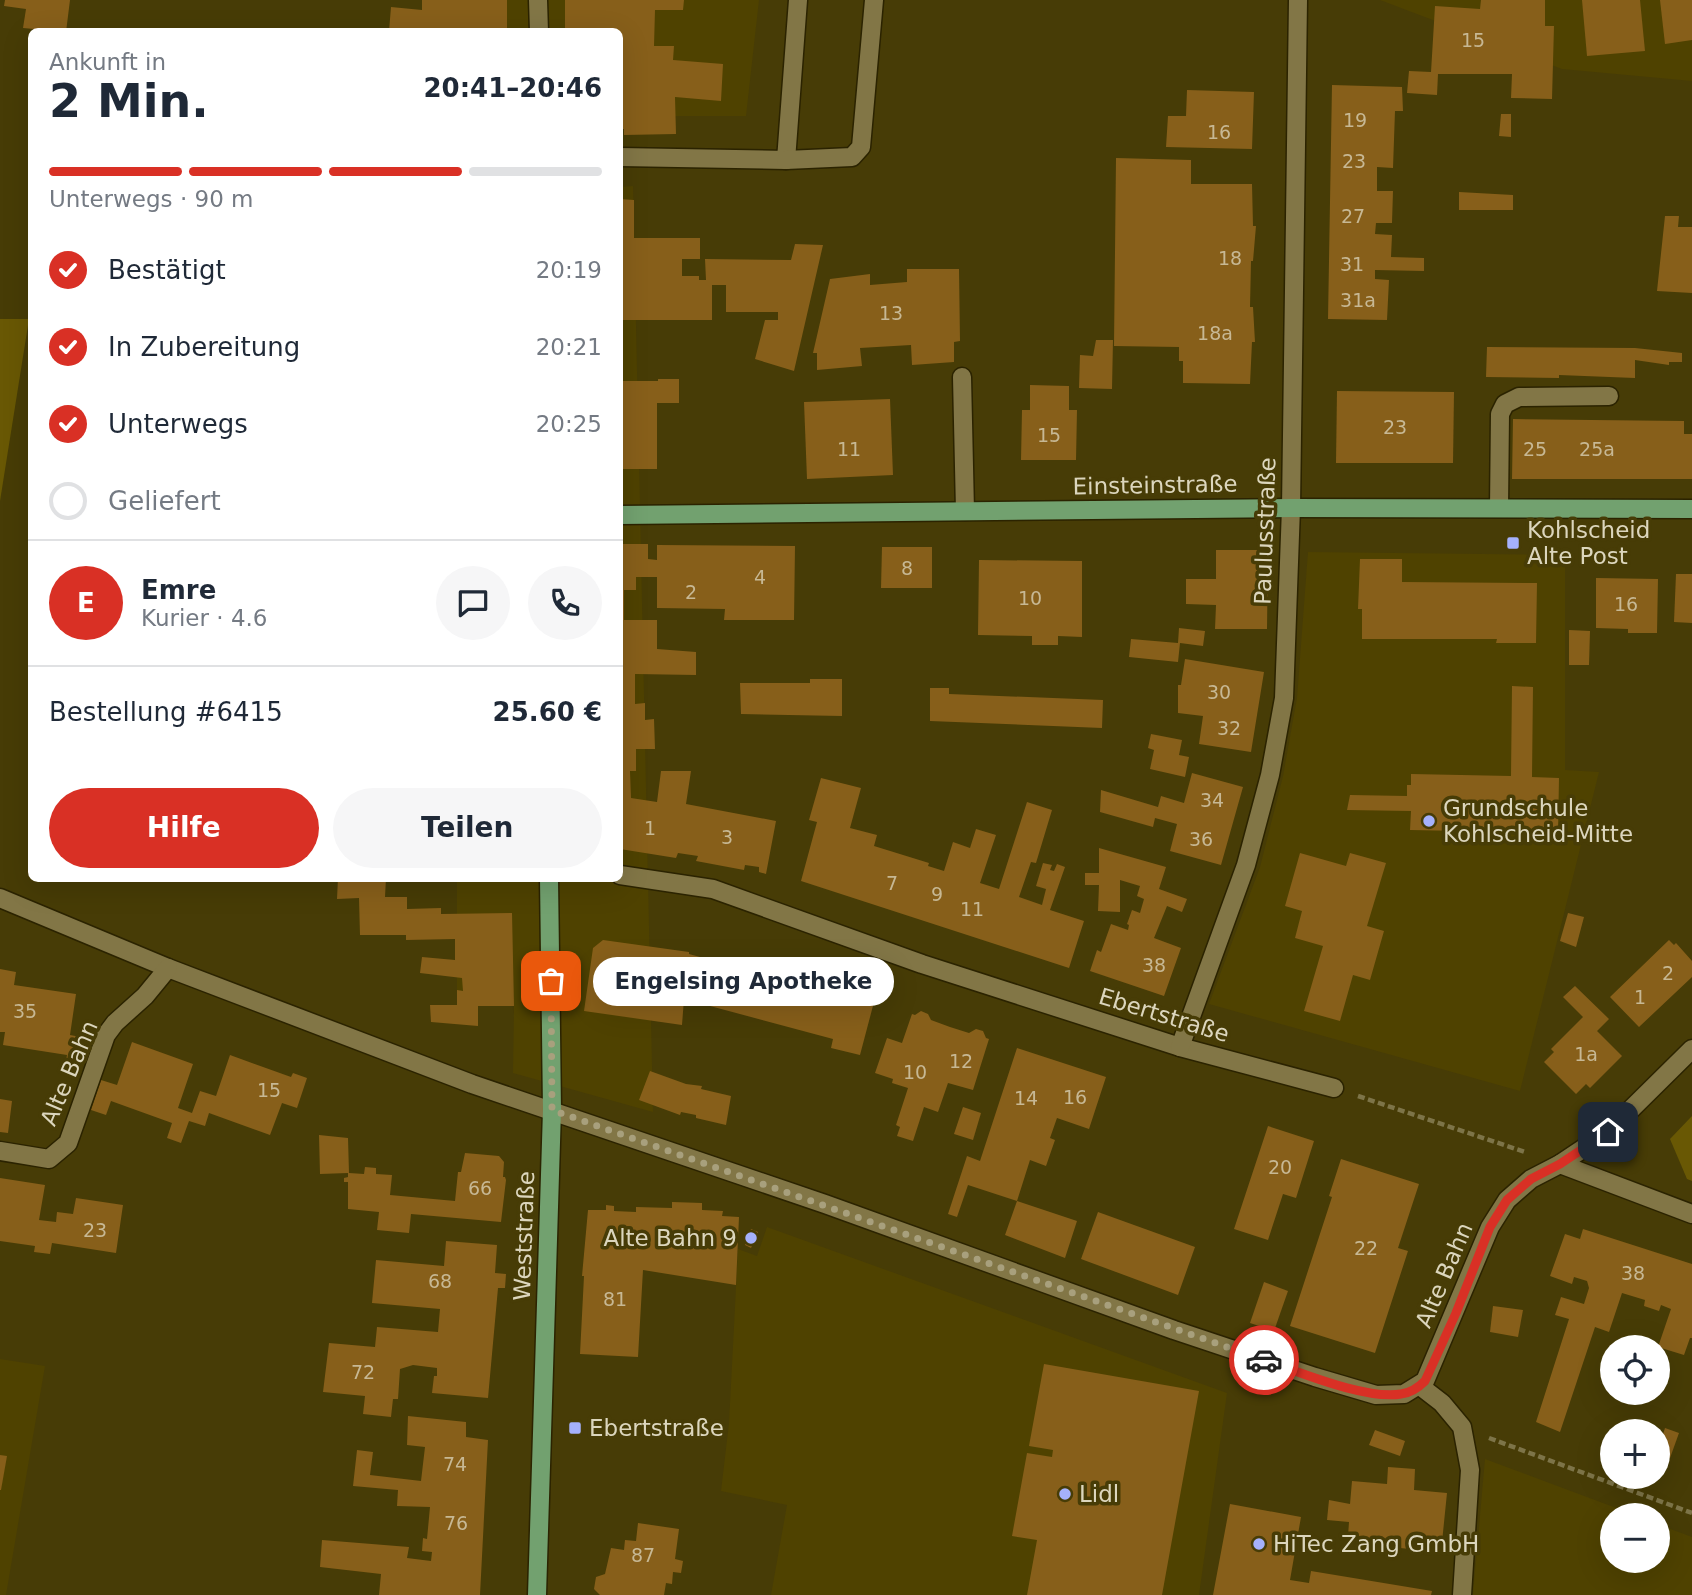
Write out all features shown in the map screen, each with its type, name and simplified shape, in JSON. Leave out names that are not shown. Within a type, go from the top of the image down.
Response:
[{"type":"main road","name":"Einsteinstraße","points":[[623,515],[1291,508],[1692,509]]},
{"type":"main road","name":"Weststraße","points":[[537,1595],[552,1110],[549,882]]},
{"type":"street","points":[[538,0],[539,28]]},
{"type":"street","points":[[786,160],[798,0]]},
{"type":"street","points":[[623,157],[786,160],[852,157],[861,147],[874,0]]},
{"type":"street","name":"Paulusstraße","points":[[1180,1047],[1246,865],[1270,775],[1284,698],[1291,508],[1298,0]]},
{"type":"street","points":[[962,377],[965,511]]},
{"type":"street","points":[[1499,508],[1500,414],[1506,404],[1519,397],[1609,396]]},
{"type":"street","name":"Ebertstraße","points":[[623,875],[713,889],[922,964],[1180,1047],[1334,1088]]},
{"type":"street","points":[[0,898],[168,968],[460,1079],[825,1204],[1174,1330],[1376,1395],[1404,1394],[1420,1386],[1442,1403],[1462,1427],[1470,1471],[1462,1595]]},
{"type":"street","name":"Alte Bahn","points":[[0,1151],[49,1159],[68,1143],[106,1035],[115,1023],[145,996],[168,968]]},
{"type":"street","name":"Alte Bahn","points":[[1420,1386],[1425,1381],[1456,1313],[1490,1227],[1507,1200],[1531,1179],[1560,1164],[1608,1132],[1692,1049]]},
{"type":"street","points":[[1560,1164],[1692,1214]]},
{"type":"path","points":[[1334,1088],[1560,1164]]},
{"type":"path","points":[[1462,1427],[1692,1513]]},
{"type":"shaded area","points":[[457,0],[759,0],[746,116],[623,116],[623,28],[457,28]]},
{"type":"shaded area","points":[[1380,0],[1692,0],[1692,81],[1562,69]]},
{"type":"shaded area","points":[[633,186],[653,1112],[513,1073],[514,1006],[457,1005],[457,882],[623,882],[623,187]]},
{"type":"shaded area","points":[[0,319],[28,319],[28,325],[0,501]]},
{"type":"shaded area","name":"Grundschule Kohlscheid-Mitte","points":[[1308,552],[1565,555],[1565,770],[1599,772],[1520,1091],[1209,1004],[1260,867],[1283,776],[1297,698]]},
{"type":"shaded area","points":[[1692,1116],[1692,1181],[1687,1179],[1670,1139]]},
{"type":"shaded area","points":[[767,1227],[1227,1393],[1199,1595],[771,1595],[787,1505],[721,1491],[729,1423],[738,1249],[757,1256]]},
{"type":"shaded area","points":[[0,1359],[45,1366],[6,1595],[0,1595]]},
{"type":"shaded area","points":[[1485,1459],[1603,1503],[1600,1503],[1600,1573],[1670,1573],[1670,1529],[1692,1537],[1692,1595],[1473,1595]]},
{"type":"building","points":[[5,0],[70,0],[66,28],[23,28],[26,9],[4,6]]},
{"type":"building","points":[[422,0],[507,0],[507,28],[389,28],[391,7],[422,10]]},
{"type":"building","points":[[565,0],[684,0],[683,10],[655,10],[654,46],[674,46],[673,60],[723,64],[721,101],[675,97],[676,134],[624,135],[623,28],[565,28]]},
{"type":"building","points":[[1481,0],[1545,0],[1545,26],[1554,26],[1552,99],[1511,98],[1512,74],[1438,74],[1437,95],[1407,93],[1409,71],[1431,72],[1435,6],[1480,9]]},
{"type":"building","points":[[1582,0],[1640,0],[1645,51],[1587,56]]},
{"type":"building","points":[[1660,0],[1692,0],[1692,40],[1665,44]]},
{"type":"building","points":[[1332,85],[1402,87],[1403,111],[1395,111],[1393,168],[1377,167],[1377,191],[1393,191],[1392,223],[1376,223],[1375,234],[1392,235],[1391,257],[1424,258],[1424,271],[1375,270],[1375,279],[1389,280],[1387,320],[1328,319]]},
{"type":"building","points":[[1187,90],[1254,92],[1252,149],[1166,147],[1168,116],[1186,116]]},
{"type":"building","points":[[1501,114],[1511,114],[1511,137],[1499,136]]},
{"type":"building","points":[[1116,158],[1191,160],[1191,184],[1252,184],[1253,226],[1256,226],[1251,261],[1250,307],[1253,307],[1255,342],[1252,342],[1250,384],[1183,383],[1183,361],[1179,361],[1179,347],[1114,346]]},
{"type":"building","points":[[1459,192],[1513,195],[1513,210],[1459,210]]},
{"type":"building","points":[[623,199],[634,200],[634,238],[700,238],[700,259],[682,259],[682,276],[699,276],[699,280],[706,280],[705,259],[791,260],[795,244],[823,245],[794,371],[755,359],[765,320],[778,320],[778,312],[726,312],[726,285],[712,285],[712,320],[623,320]]},
{"type":"building","points":[[1665,216],[1679,216],[1678,227],[1692,227],[1692,293],[1657,291]]},
{"type":"building","points":[[907,269],[959,269],[960,341],[954,342],[954,362],[912,365],[911,345],[860,348],[862,366],[817,370],[817,353],[813,353],[830,279],[870,274],[870,285],[907,282]]},
{"type":"building","points":[[1096,340],[1113,340],[1112,389],[1079,388],[1080,355],[1093,356]]},
{"type":"building","points":[[1487,347],[1635,348],[1682,353],[1682,362],[1669,362],[1669,365],[1635,360],[1635,378],[1559,375],[1559,378],[1486,377]]},
{"type":"building","points":[[679,379],[679,403],[657,403],[657,469],[623,469],[623,381]]},
{"type":"building","points":[[1030,385],[1069,386],[1069,410],[1077,410],[1076,460],[1021,460],[1022,410],[1030,410]]},
{"type":"building","points":[[1337,391],[1454,392],[1453,463],[1336,463]]},
{"type":"building","points":[[890,399],[893,475],[807,479],[804,402]]},
{"type":"building","points":[[1513,419],[1684,421],[1684,434],[1692,434],[1692,479],[1512,479]]},
{"type":"building","points":[[623,544],[648,544],[648,559],[657,560],[657,545],[795,546],[794,620],[724,620],[725,609],[657,608],[657,577],[636,577],[636,590],[624,590],[624,620],[657,620],[657,649],[696,652],[696,675],[635,674],[635,704],[645,703],[645,720],[654,719],[655,749],[636,749],[636,771],[630,771],[631,798],[657,802],[661,771],[691,771],[686,804],[776,821],[766,874],[759,872],[759,867],[745,865],[744,870],[696,861],[698,856],[678,853],[676,858],[623,849]]},
{"type":"building","points":[[882,547],[932,547],[932,588],[881,588]]},
{"type":"building","points":[[1216,550],[1268,550],[1267,629],[1215,629],[1216,605],[1186,604],[1186,579],[1216,579]]},
{"type":"building","points":[[1360,559],[1402,559],[1402,582],[1537,583],[1536,643],[1496,643],[1497,639],[1362,639],[1362,609],[1358,609]]},
{"type":"building","points":[[979,560],[1082,561],[1082,637],[1058,636],[1058,645],[1032,645],[1032,636],[978,635]]},
{"type":"building","points":[[1676,574],[1692,574],[1692,623],[1674,622]]},
{"type":"building","points":[[1596,578],[1658,579],[1657,633],[1628,633],[1628,629],[1596,628]]},
{"type":"building","points":[[1179,628],[1205,631],[1203,646],[1180,643],[1178,662],[1129,657],[1131,639],[1178,643]]},
{"type":"building","points":[[1569,630],[1590,631],[1589,665],[1569,665]]},
{"type":"building","points":[[1185,659],[1264,672],[1251,752],[1199,744],[1203,716],[1178,713],[1178,685],[1181,685]]},
{"type":"building","points":[[810,679],[842,679],[842,716],[741,714],[740,683],[810,683]]},
{"type":"building","points":[[1512,686],[1533,687],[1532,777],[1559,778],[1558,833],[1410,830],[1411,811],[1347,810],[1350,795],[1407,796],[1411,774],[1511,776]]},
{"type":"building","points":[[930,688],[949,688],[949,694],[1103,700],[1102,728],[930,721]]},
{"type":"building","points":[[1151,734],[1182,740],[1179,755],[1189,757],[1185,777],[1150,769],[1154,750],[1148,748]]},
{"type":"building","points":[[1192,773],[1243,787],[1221,865],[1170,851],[1177,824],[1155,818],[1153,827],[1100,812],[1101,790],[1158,807],[1161,796],[1184,803]]},
{"type":"building","points":[[821,778],[861,788],[850,828],[877,835],[874,846],[929,863],[928,866],[944,871],[953,842],[970,848],[976,829],[996,835],[980,883],[999,889],[1027,802],[1052,810],[1036,863],[1031,862],[1019,897],[1042,905],[1046,889],[1036,886],[1043,863],[1052,865],[1050,870],[1054,871],[1057,864],[1065,867],[1050,910],[1084,921],[1069,968],[801,881],[817,822],[809,820]]},
{"type":"building","points":[[1099,848],[1166,867],[1159,889],[1187,899],[1182,912],[1167,906],[1154,938],[1181,948],[1164,996],[1090,971],[1097,950],[1101,952],[1111,924],[1128,930],[1127,924],[1132,910],[1140,913],[1144,899],[1137,896],[1140,886],[1120,880],[1120,912],[1098,911],[1099,885],[1085,885],[1085,873],[1099,873]]},
{"type":"building","points":[[1300,853],[1346,866],[1350,853],[1386,863],[1367,926],[1384,931],[1370,980],[1353,975],[1340,1021],[1304,1011],[1323,946],[1295,938],[1302,911],[1285,906]]},
{"type":"building","points":[[338,882],[386,882],[385,897],[407,897],[407,909],[441,908],[441,914],[512,913],[514,1006],[478,1006],[478,1026],[431,1022],[430,1005],[457,1005],[457,990],[463,991],[462,978],[420,973],[422,957],[455,960],[455,939],[406,940],[406,935],[360,935],[359,898],[337,899]]},
{"type":"building","points":[[1568,913],[1584,917],[1576,947],[1560,941]]},
{"type":"building","points":[[603,940],[689,952],[847,997],[874,1002],[860,1055],[831,1048],[833,1039],[684,999],[682,1025],[584,1011],[593,948]]},
{"type":"building","points":[[1669,940],[1674,945],[1676,943],[1692,961],[1692,977],[1639,1027],[1610,997]]},
{"type":"building","points":[[0,969],[16,972],[14,985],[76,994],[70,1035],[86,1038],[81,1070],[65,1067],[67,1055],[3,1045],[5,1032],[0,1032]]},
{"type":"building","points":[[1575,986],[1609,1019],[1597,1031],[1622,1056],[1590,1088],[1586,1084],[1576,1094],[1544,1062],[1554,1052],[1551,1049],[1583,1017],[1563,997]]},
{"type":"building","points":[[921,1011],[928,1014],[931,1020],[950,1027],[969,1033],[976,1029],[983,1031],[989,1039],[973,1090],[948,1083],[938,1112],[924,1107],[913,1141],[897,1136],[900,1127],[896,1125],[908,1088],[875,1073],[887,1038],[902,1043],[912,1014]]},
{"type":"building","points":[[132,1042],[193,1064],[178,1108],[192,1113],[200,1091],[216,1096],[230,1055],[291,1077],[293,1073],[307,1078],[297,1108],[282,1103],[270,1135],[209,1113],[205,1126],[189,1121],[181,1143],[167,1138],[172,1123],[111,1101],[106,1115],[91,1110],[101,1080],[117,1085]]},
{"type":"building","points":[[1017,1048],[1106,1077],[1089,1129],[1057,1118],[1050,1138],[1055,1140],[1046,1166],[1030,1160],[1017,1201],[968,1185],[957,1217],[948,1214],[967,1156],[980,1161]]},
{"type":"building","points":[[650,1071],[686,1084],[702,1086],[701,1089],[731,1096],[726,1125],[696,1118],[696,1115],[681,1112],[680,1115],[639,1100]]},
{"type":"building","points":[[0,1099],[12,1101],[8,1133],[0,1132]]},
{"type":"building","points":[[963,1107],[981,1113],[973,1140],[954,1134]]},
{"type":"building","points":[[1268,1126],[1314,1141],[1296,1198],[1283,1194],[1268,1240],[1234,1229]]},
{"type":"building","points":[[319,1135],[348,1138],[349,1173],[364,1174],[365,1167],[376,1168],[376,1174],[392,1175],[390,1195],[455,1201],[458,1172],[461,1172],[465,1153],[499,1156],[504,1162],[503,1177],[506,1180],[501,1222],[411,1214],[409,1233],[377,1230],[379,1212],[348,1209],[348,1182],[344,1182],[344,1178],[348,1177],[348,1173],[320,1174]]},
{"type":"building","points":[[1341,1159],[1419,1184],[1398,1248],[1408,1251],[1375,1353],[1290,1326],[1332,1197],[1329,1196]]},
{"type":"building","points":[[0,1178],[45,1185],[39,1220],[56,1222],[57,1212],[73,1214],[76,1198],[123,1205],[116,1253],[52,1243],[50,1254],[34,1252],[35,1246],[0,1241]]},
{"type":"building","points":[[1017,1201],[1077,1221],[1065,1258],[1005,1235]]},
{"type":"building","points":[[672,1202],[702,1203],[702,1210],[723,1211],[722,1216],[739,1217],[736,1285],[643,1270],[638,1357],[580,1354],[582,1276],[588,1210],[606,1210],[606,1205],[614,1206],[614,1211],[636,1212],[636,1207],[672,1208]]},
{"type":"building","points":[[1098,1212],[1195,1247],[1178,1295],[1081,1259]]},
{"type":"building","name":"Alte Bahn 9","points":[[751,1229],[758,1232],[751,1248],[745,1245]]},
{"type":"building","points":[[1583,1229],[1692,1264],[1692,1338],[1684,1355],[1670,1351],[1670,1335],[1662,1335],[1671,1309],[1661,1305],[1659,1311],[1644,1306],[1645,1300],[1622,1293],[1609,1332],[1595,1327],[1560,1432],[1536,1422],[1569,1319],[1555,1315],[1561,1297],[1584,1304],[1589,1288],[1587,1281],[1574,1277],[1572,1284],[1550,1276],[1565,1234],[1580,1239]]},
{"type":"building","points":[[446,1241],[497,1245],[495,1273],[506,1274],[505,1288],[498,1288],[488,1398],[432,1393],[437,1368],[413,1365],[400,1369],[398,1399],[393,1399],[391,1417],[363,1414],[365,1396],[323,1392],[329,1343],[375,1347],[377,1327],[438,1332],[440,1309],[372,1303],[376,1260],[444,1266]]},
{"type":"building","points":[[1264,1282],[1288,1291],[1274,1331],[1250,1323]]},
{"type":"building","points":[[1493,1306],[1523,1310],[1518,1337],[1490,1332]]},
{"type":"building","points":[[1044,1364],[1199,1391],[1162,1595],[1027,1595],[1037,1540],[1012,1536],[1027,1453],[1052,1457],[1053,1450],[1029,1446]]},
{"type":"building","points":[[408,1416],[466,1422],[466,1437],[488,1440],[480,1595],[379,1595],[381,1574],[320,1567],[322,1540],[409,1547],[407,1558],[431,1561],[432,1552],[422,1551],[423,1538],[427,1539],[430,1507],[397,1506],[398,1490],[353,1486],[357,1450],[373,1452],[370,1475],[421,1481],[425,1447],[407,1445]]},
{"type":"building","points":[[1375,1430],[1405,1441],[1400,1456],[1369,1445]]},
{"type":"building","points":[[1670,1430],[1679,1433],[1670,1458]]},
{"type":"building","points":[[0,1455],[7,1456],[1,1490],[0,1490]]},
{"type":"building","points":[[1388,1467],[1415,1469],[1414,1490],[1447,1493],[1441,1552],[1359,1544],[1348,1536],[1349,1522],[1327,1520],[1329,1500],[1350,1504],[1352,1481],[1387,1484]]},
{"type":"building","name":"HiTec Zang GmbH","points":[[1230,1504],[1301,1517],[1290,1580],[1309,1583],[1311,1571],[1432,1591],[1431,1595],[1213,1595]]},
{"type":"building","points":[[638,1523],[679,1529],[675,1559],[683,1561],[681,1573],[673,1572],[672,1584],[666,1583],[664,1595],[600,1595],[594,1589],[596,1577],[605,1574],[611,1548],[624,1550],[625,1540],[636,1541]]},
{"type":"way so far","points":[[551,981],[552,1110],[1264,1360]]},
{"type":"place","name":"Kohlscheid Alte Post","points":[[1513,543]]},
{"type":"place","name":"Grundschule Kohlscheid-Mitte","points":[[1429,821]]},
{"type":"place","name":"Engelsing Apotheke","points":[[551,981]]},
{"type":"place","name":"Alte Bahn 9","points":[[751,1238]]},
{"type":"place","name":"Ebertstraße","points":[[575,1428]]},
{"type":"place","name":"Lidl","points":[[1065,1494]]},
{"type":"place","name":"HiTec Zang GmbH","points":[[1259,1544]]},
{"type":"route","points":[[1264,1360],[1376,1395],[1404,1394],[1420,1386],[1425,1381],[1456,1313],[1490,1227],[1507,1200],[1531,1179],[1560,1164],[1608,1132]]}]
